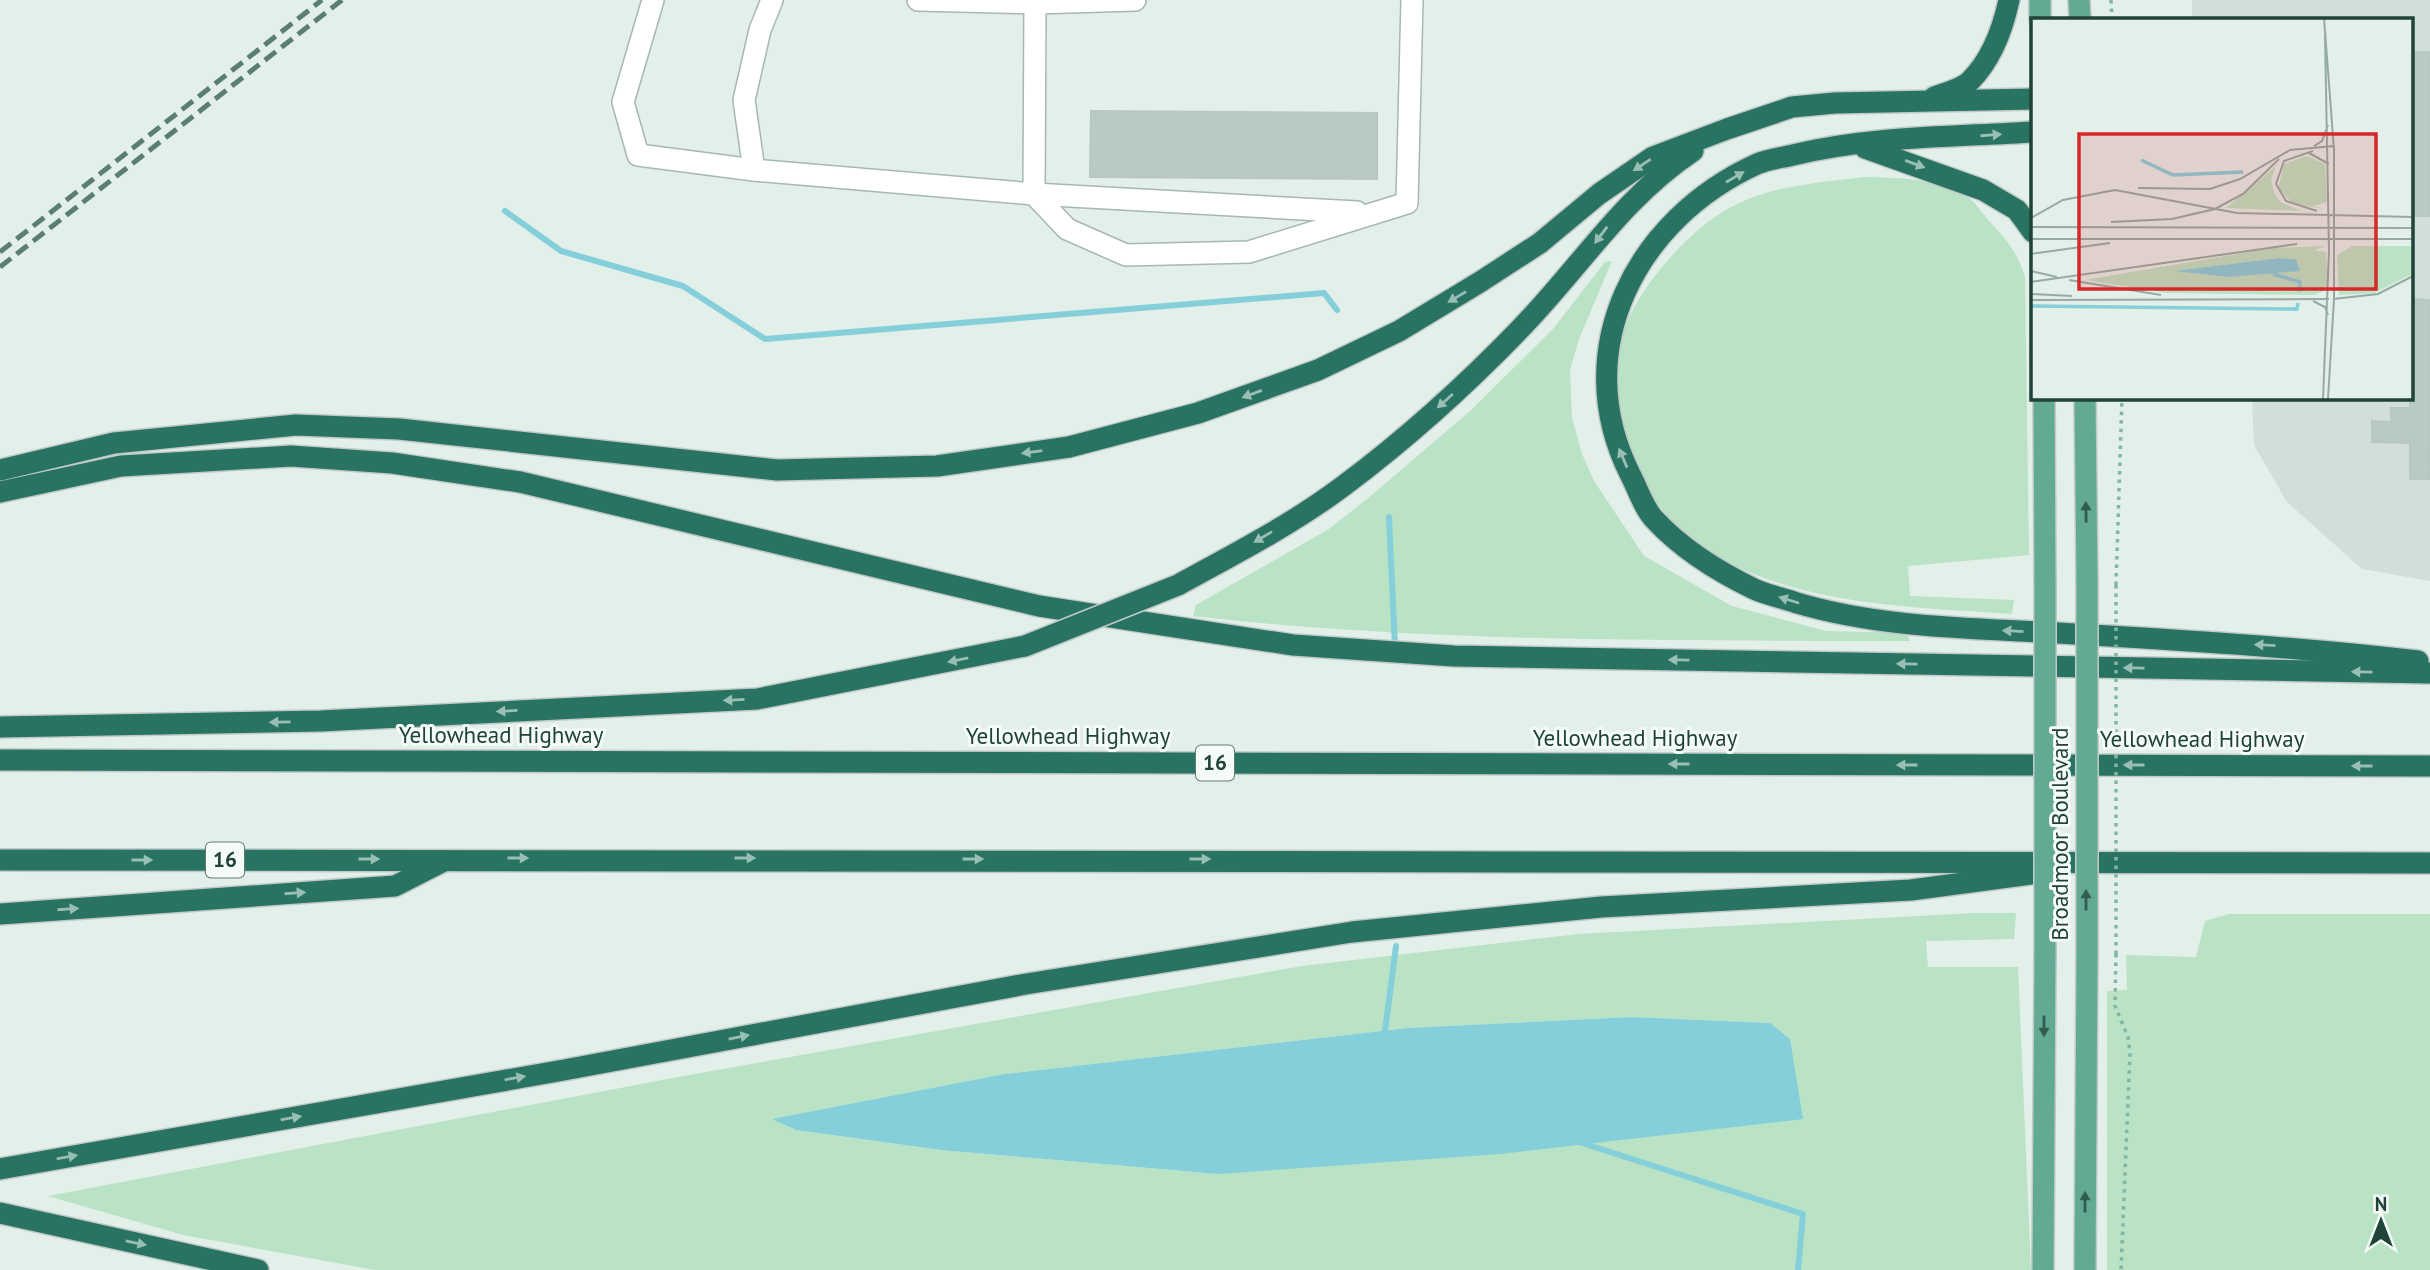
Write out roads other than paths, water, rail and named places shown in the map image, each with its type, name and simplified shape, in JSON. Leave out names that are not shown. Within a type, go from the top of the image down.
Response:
[{"type":"highway","points":[[1921,103],[1969,83],[1987,57],[2003,25],[2009,0]]},
{"type":"highway","points":[[0,470],[114,443],[296,425],[399,429],[777,470],[937,466],[1069,447],[1198,413],[1318,370],[1376,342],[1469,289],[1540,243],[1599,194],[1653,157],[1727,129],[1792,107],[1835,103],[2031,99]]},
{"type":"highway","points":[[0,727],[321,721],[757,699],[1025,646],[1178,585],[1340,488],[1409,433],[1521,328],[1575,270],[1614,218],[1664,170],[1727,129]]},
{"type":"highway","points":[[2031,132],[1850,144],[1759,163],[1676,218],[1643,256],[1623,296],[1607,358],[1606,408],[1622,458],[1653,518],[1691,552],[1756,590],[1811,607],[1887,623],[2288,646],[2430,662]]},
{"type":"highway","points":[[1850,144],[1909,162],[1983,190],[2017,209],[2031,229]]},
{"type":"highway","points":[[0,492],[121,466],[290,456],[392,463],[520,482],[1039,606],[1293,645],[1454,656],[2430,673]]},
{"type":"highway","name":"Yellowhead Highway","points":[[0,760],[2430,766]]},
{"type":"highway","points":[[0,914],[395,886],[449,858]]},
{"type":"highway","name":"16","points":[[0,860],[449,858],[2430,863]]},
{"type":"highway","points":[[0,1169],[564,1070],[1026,984],[1352,932],[1601,907],[1911,890],[2121,862]]},
{"type":"highway","points":[[0,1213],[258,1270]]},
{"type":"main road","points":[[2039,0],[2040,18]]},
{"type":"main road","points":[[2079,0],[2080,18]]},
{"type":"main road","name":"Broadmoor Boulevard","points":[[2043,1270],[2044,399]]},
{"type":"main road","name":"Broadmoor Boulevard","points":[[2085,399],[2085,1270]]},
{"type":"lane","points":[[653,0],[623,102],[638,155],[754,170],[1034,194],[1369,213]]},
{"type":"lane","points":[[754,170],[744,100],[760,30],[772,0]]},
{"type":"lane","points":[[918,0],[1035,3],[1135,0]]},
{"type":"lane","points":[[1035,3],[1034,194],[1067,229],[1126,255],[1249,251],[1407,203],[1412,0]]},
{"type":"water","points":[[1631,1017],[1770,1023],[1790,1039],[1803,1119],[1501,1154],[1218,1174],[941,1150],[796,1130],[772,1119],[1004,1074],[1408,1028]]},
{"type":"waterway","points":[[505,211],[561,251],[683,286],[765,339],[1324,293],[1337,310]]},
{"type":"waterway","points":[[1389,517],[1395,647]]},
{"type":"waterway","points":[[1384,1039],[1396,946]]},
{"type":"waterway","points":[[1579,1142],[1803,1214],[1798,1270]]},
{"type":"railway","points":[[0,252],[322,0]]},
{"type":"railway","points":[[0,267],[342,0]]}]
